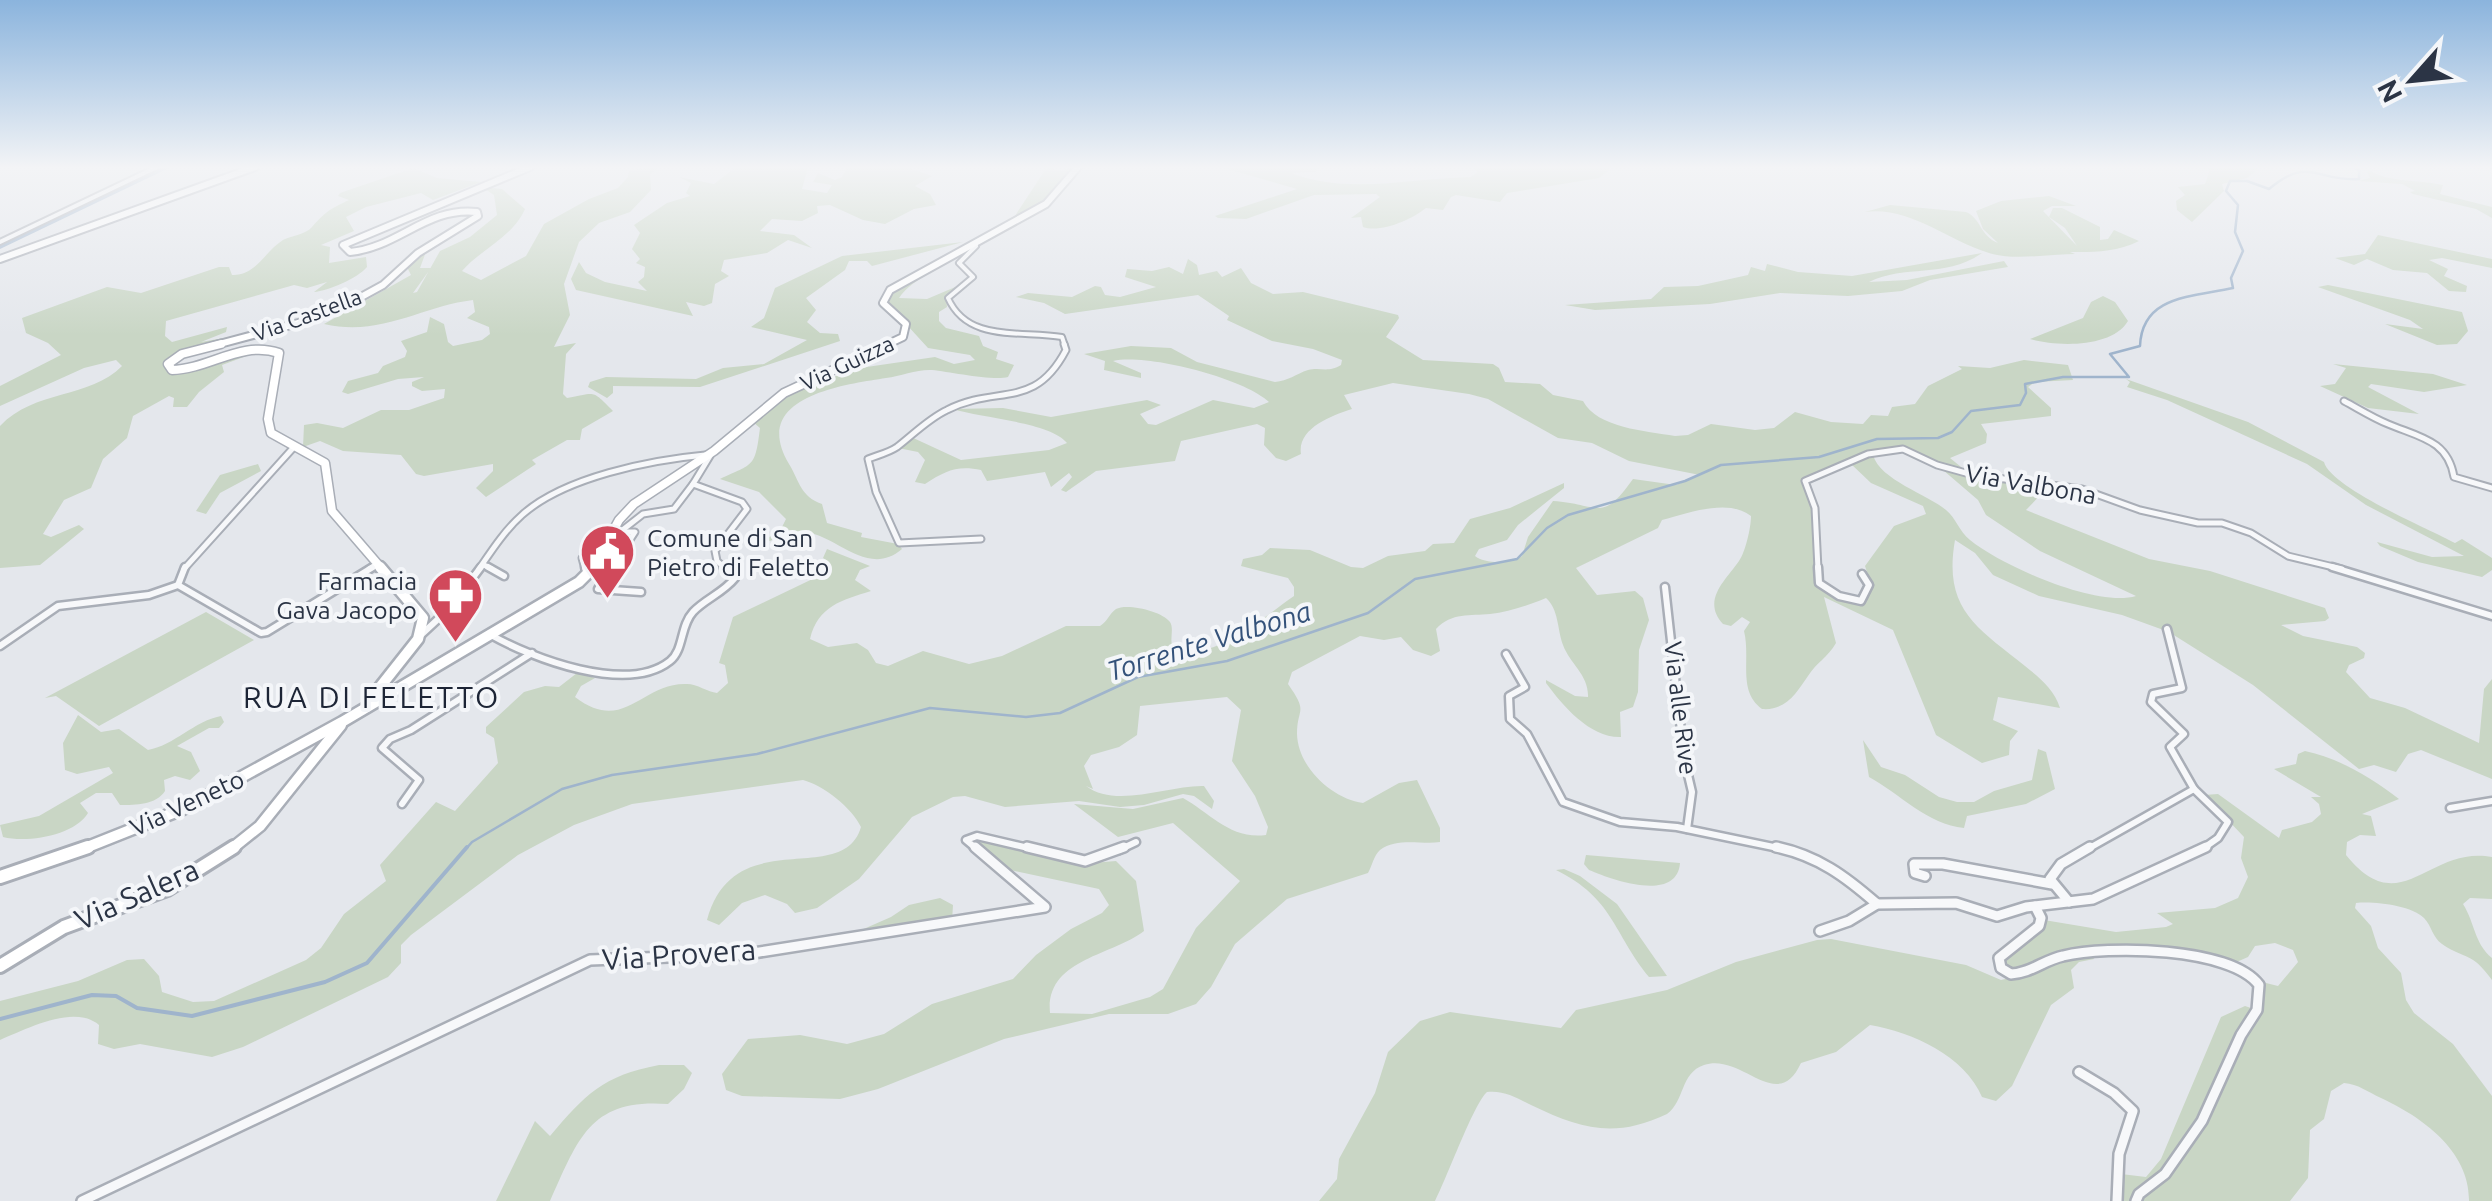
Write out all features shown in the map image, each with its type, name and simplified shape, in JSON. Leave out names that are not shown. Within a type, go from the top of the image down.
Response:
[{"type":"main road","points":[[0,259],[99,223]]},
{"type":"main road","name":"Via Castella","points":[[396,223],[343,245],[350,252],[371,250],[424,223]]},
{"type":"main road","name":"Via Castella","points":[[420,635],[424,625],[418,610],[332,511],[328,468],[319,458],[271,433],[268,426],[280,356],[276,351],[244,352],[185,371],[172,370],[168,364],[182,354],[302,322],[374,291],[418,253],[472,223]]},
{"type":"main road","name":"Via Guizza","points":[[588,576],[618,532],[628,509],[710,453],[784,393],[898,342],[908,329],[885,306],[886,294],[1009,223]]},
{"type":"main road","name":"Via Veneto","points":[[0,877],[172,814],[342,722],[588,576]]},
{"type":"main road","points":[[364,708],[420,635]]},
{"type":"main road","name":"Via Salera","points":[[0,966],[64,927],[167,889],[232,849],[260,826],[342,722]]},
{"type":"street","points":[[0,242],[40,223]]},
{"type":"street","points":[[973,242],[977,246],[959,263],[973,279],[950,295],[951,309],[963,322],[981,330],[1062,337],[1066,350],[1055,375],[1031,391],[975,398],[944,410],[907,435],[894,449],[870,458],[868,464],[898,542],[981,539]]},
{"type":"street","points":[[2344,401],[2386,423],[2433,440],[2451,458],[2454,477],[2492,488]]},
{"type":"street","points":[[0,646],[56,607],[79,601],[145,599],[178,585],[187,564],[294,447]]},
{"type":"street","name":"Via Valbona","points":[[1862,574],[1870,585],[1861,601],[1827,590],[1819,583],[1815,508],[1804,480],[1868,454],[1896,448],[1973,475],[2082,490],[2140,510],[2222,523],[2251,534],[2288,556],[2376,578],[2492,616]]},
{"type":"street","points":[[618,532],[638,516],[674,508],[710,453]]},
{"type":"street","points":[[420,635],[441,621],[513,524],[543,499],[682,457],[710,453]]},
{"type":"street","points":[[490,634],[532,653],[614,677],[653,670],[674,658],[690,614],[734,582],[734,575],[717,560],[715,552],[747,509],[742,502],[693,484]]},
{"type":"street","points":[[618,532],[635,532],[598,589],[642,592]]},
{"type":"street","points":[[582,558],[588,576]]},
{"type":"street","points":[[178,585],[264,633],[378,564]]},
{"type":"street","points":[[484,565],[504,576]]},
{"type":"street","name":"Via alle Rive","points":[[1666,588],[1682,743],[1692,792],[1686,829]]},
{"type":"street","points":[[1820,931],[1849,921],[1877,904],[1956,903],[1997,916],[2035,906],[2092,899],[2206,850],[2228,822],[2194,790],[2191,776],[2174,758],[2170,747],[2184,734],[2152,702],[2153,694],[2182,688],[2166,630]]},
{"type":"street","points":[[402,804],[419,780],[382,748],[390,739],[411,730],[532,653]]},
{"type":"street","points":[[1506,654],[1526,687],[1510,696],[1510,719],[1527,734],[1563,802],[1610,820],[1686,829],[1807,854],[1843,874],[1877,904]]},
{"type":"street","points":[[2052,884],[2052,875],[2071,858],[2194,790]]},
{"type":"street","points":[[2450,808],[2492,802]]},
{"type":"street","name":"Via Provera","points":[[82,1201],[590,960],[747,954],[1046,907],[966,840],[977,836],[1085,861],[1097,860],[1136,842]]},
{"type":"street","points":[[1924,876],[1915,873],[1914,864],[1954,866],[2052,884],[2070,903]]},
{"type":"street","points":[[2035,906],[2041,918],[2039,926],[1999,958],[2001,968],[2011,974],[2032,971],[2066,955],[2143,954],[2232,964],[2250,974],[2258,985],[2257,1010],[2202,1122],[2165,1174],[2139,1194],[2136,1201]]},
{"type":"street","points":[[2079,1072],[2114,1093],[2133,1111],[2119,1154],[2117,1201]]},
{"type":"green space","points":[[315,223],[349,223],[354,231],[321,245],[330,247],[329,263],[366,257],[367,267],[327,289],[314,292],[327,282],[307,288],[294,285],[166,321],[165,336],[172,342],[227,327],[226,332],[201,342],[246,334],[167,361],[164,366],[168,371],[203,368],[260,351],[222,365],[224,372],[187,407],[173,407],[174,398],[169,396],[133,416],[127,438],[103,459],[91,488],[64,500],[43,534],[51,537],[79,525],[84,529],[40,565],[0,568],[0,426],[29,406],[94,384],[122,366],[116,360],[84,368],[0,406],[0,386],[61,355],[48,343],[26,333],[22,318],[107,287],[141,293],[219,267],[229,267],[232,275],[248,272],[283,240]]},
{"type":"green space","points":[[487,223],[516,223],[462,271],[481,280],[526,256],[546,223],[599,223],[579,242],[564,284],[570,315],[554,347],[576,343],[566,354],[563,394],[567,398],[593,394],[613,411],[582,429],[580,440],[567,440],[532,460],[536,464],[486,497],[476,488],[493,471],[493,464],[424,476],[416,474],[401,455],[343,451],[320,441],[303,447],[304,425],[343,428],[381,410],[409,410],[444,398],[445,389],[422,391],[412,386],[412,382],[424,377],[398,379],[348,394],[342,392],[348,381],[378,373],[383,366],[405,357],[407,351],[401,341],[427,332],[430,317],[444,324],[448,342],[453,346],[482,340],[490,334],[489,327],[467,318],[475,312],[473,300],[365,327],[324,324],[411,275],[406,265],[427,249],[420,268],[430,268],[440,251],[470,237]]},
{"type":"green space","points":[[768,223],[760,231],[794,235],[812,248],[788,240],[767,253],[724,260],[721,271],[729,276],[715,284],[712,303],[704,306],[686,302],[693,316],[576,290],[571,279],[579,262],[586,273],[605,282],[647,291],[638,282],[644,277],[645,267],[636,263],[640,259],[632,249],[640,233],[634,225]]},
{"type":"green space","points":[[1362,223],[1398,223],[1378,228],[1363,227]]},
{"type":"green space","points":[[1923,223],[1979,223],[1988,236],[1998,243],[1981,223],[2055,223],[2077,246],[2058,223],[2092,223],[2100,227],[2100,240],[2108,239],[2114,230],[2139,241],[2104,251],[2009,257],[1973,247]]},
{"type":"green space","points":[[2378,235],[2492,259],[2492,268],[2442,258],[2429,260],[2448,269],[2444,276],[2467,286],[2466,292],[2449,291],[2427,273],[2393,270],[2367,259],[2354,265],[2335,258],[2365,254]]},
{"type":"green space","points":[[963,242],[872,266],[867,261],[849,261],[845,270],[806,298],[816,310],[807,322],[820,333],[838,334],[840,341],[700,387],[613,386],[613,393],[607,398],[588,387],[590,382],[606,377],[696,379],[723,368],[764,364],[807,340],[751,327],[764,318],[775,288],[842,256]]},
{"type":"green space","points":[[966,249],[914,283],[899,298],[927,299],[960,285],[946,296],[947,307],[939,312],[939,321],[946,328],[979,336],[983,346],[998,352],[996,359],[1014,365],[1008,377],[927,370],[847,385],[806,398],[781,423],[780,441],[789,464],[805,493],[822,504],[827,523],[862,533],[861,537],[898,544],[902,549],[889,557],[864,557],[800,531],[756,546],[781,529],[786,519],[759,492],[720,479],[746,466],[754,457],[760,428],[753,422],[773,402],[853,369],[935,357],[954,364],[975,360],[970,355],[928,348],[885,301],[891,292]]},
{"type":"green space","points":[[1982,253],[1954,266],[1869,282],[1907,280],[2004,261],[2008,267],[1930,280],[1902,291],[1848,296],[1780,293],[1710,304],[1595,310],[1565,305],[1651,299],[1664,287],[1698,286],[1748,275],[1751,267],[1765,271],[1767,264],[1798,272],[1852,276]]},
{"type":"green space","points":[[1188,259],[1197,265],[1199,275],[1217,271],[1222,277],[1241,268],[1251,283],[1273,294],[1303,292],[1398,315],[1386,337],[1423,360],[1493,364],[1505,382],[1540,384],[1553,395],[1583,401],[1611,423],[1675,436],[1688,435],[1711,424],[1755,430],[1774,428],[1795,412],[1831,422],[1863,424],[1871,415],[1888,416],[1892,407],[1915,404],[1928,386],[1962,369],[1958,366],[1990,368],[2024,360],[2068,365],[2073,380],[2035,382],[2028,387],[2051,408],[2051,416],[1981,424],[1987,434],[1986,443],[1950,458],[1966,471],[1913,452],[1886,450],[1858,458],[1805,481],[1815,508],[1818,586],[1842,600],[1866,603],[1871,584],[1865,566],[1894,526],[1926,514],[1923,506],[1871,483],[1850,463],[1873,455],[1885,472],[1938,504],[1970,540],[2004,561],[2075,590],[2098,596],[2136,596],[2040,551],[1986,515],[1978,500],[1943,470],[1993,482],[2048,487],[2026,510],[2149,559],[2210,571],[2325,608],[2329,618],[2325,621],[2281,625],[2303,636],[2357,647],[2365,653],[2346,672],[2370,698],[2405,708],[2479,743],[2484,689],[2492,679],[2492,779],[2421,750],[2408,754],[2396,772],[2374,765],[2359,769],[2253,685],[2169,632],[2122,615],[2039,596],[1993,575],[1975,553],[1955,540],[1954,583],[1967,614],[2046,684],[2060,708],[1998,697],[1993,720],[2018,731],[2010,741],[2009,755],[1982,763],[1936,735],[1893,630],[1824,597],[1836,643],[1790,699],[1778,707],[1762,709],[1754,702],[1747,684],[1744,631],[1750,622],[1742,617],[1731,626],[1723,624],[1714,607],[1718,591],[1743,552],[1751,516],[1731,508],[1708,509],[1662,520],[1658,528],[1576,568],[1597,595],[1635,591],[1643,598],[1649,620],[1639,650],[1638,692],[1633,707],[1620,712],[1621,737],[1588,726],[1546,683],[1575,696],[1588,697],[1586,682],[1566,652],[1556,614],[1546,598],[1504,612],[1448,620],[1436,629],[1440,651],[1431,656],[1413,650],[1401,637],[1384,640],[1360,636],[1292,672],[1288,684],[1300,706],[1299,747],[1310,770],[1340,795],[1363,803],[1399,783],[1417,780],[1440,828],[1440,842],[1387,846],[1378,852],[1368,873],[1287,899],[1235,944],[1211,987],[1196,1004],[1168,1014],[1109,1014],[1004,1039],[878,1089],[840,1099],[742,1096],[726,1090],[722,1074],[748,1039],[800,1035],[847,1044],[884,1034],[932,1004],[1013,979],[1036,955],[1109,905],[1099,889],[1010,870],[977,844],[979,839],[1092,863],[1116,861],[1136,881],[1144,931],[1069,970],[1051,995],[1050,1013],[1092,1014],[1150,997],[1163,989],[1196,928],[1240,881],[1173,823],[1118,837],[1074,804],[1133,809],[1183,798],[1231,829],[1266,835],[1268,827],[1255,796],[1232,761],[1241,710],[1227,697],[1140,706],[1137,735],[1119,747],[1091,755],[1084,766],[1093,789],[1086,786],[1098,793],[1127,796],[1204,786],[1214,801],[1212,809],[1194,796],[1183,794],[1120,807],[1079,801],[1005,807],[965,796],[953,797],[912,817],[859,879],[817,908],[795,913],[787,904],[765,895],[742,903],[719,925],[707,920],[721,890],[740,872],[763,863],[833,854],[850,845],[861,827],[857,820],[828,792],[803,780],[632,804],[574,825],[518,855],[411,935],[401,945],[401,963],[388,977],[243,1047],[212,1057],[140,1044],[114,1049],[98,1044],[99,1025],[77,1017],[50,1021],[0,1040],[0,1001],[78,981],[127,960],[144,959],[159,976],[162,992],[193,1002],[214,1001],[306,960],[321,948],[344,914],[386,881],[380,865],[436,802],[455,811],[498,763],[494,738],[486,733],[486,727],[524,692],[559,687],[577,673],[595,678],[581,686],[575,697],[607,711],[671,686],[691,684],[717,693],[728,683],[725,665],[719,663],[733,617],[825,573],[819,569],[829,562],[823,558],[827,549],[870,566],[860,570],[855,580],[871,591],[841,601],[825,612],[810,639],[828,647],[857,643],[868,650],[876,663],[888,666],[923,651],[969,664],[1002,656],[1066,626],[1100,626],[1116,609],[1128,607],[1166,618],[1171,624],[1172,645],[1203,650],[1236,637],[1294,596],[1288,578],[1241,566],[1243,559],[1262,555],[1270,548],[1310,550],[1363,568],[1388,556],[1425,551],[1433,544],[1454,543],[1470,519],[1510,508],[1564,483],[1564,488],[1518,525],[1507,540],[1479,549],[1475,556],[1505,562],[1522,556],[1528,537],[1553,501],[1606,507],[1633,479],[1676,485],[1700,475],[1629,461],[1592,443],[1558,438],[1488,399],[1393,383],[1344,395],[1352,409],[1317,425],[1304,437],[1301,454],[1286,461],[1276,458],[1264,445],[1265,428],[1257,424],[1181,441],[1175,461],[1096,471],[1066,492],[1061,490],[1072,477],[1069,473],[1051,487],[1045,472],[987,481],[981,470],[965,468],[925,484],[915,482],[925,460],[918,452],[898,448],[909,436],[961,460],[1049,450],[1067,443],[1031,425],[953,409],[1003,408],[1051,417],[1147,400],[1161,405],[1140,414],[1148,424],[1156,425],[1213,400],[1254,408],[1269,402],[1239,384],[1194,370],[1148,361],[1113,361],[1141,373],[1141,378],[1104,370],[1105,361],[1084,354],[1131,346],[1171,348],[1197,362],[1275,382],[1308,370],[1341,365],[1342,360],[1313,349],[1272,341],[1227,320],[1229,316],[1198,295],[1065,314],[1044,303],[1016,297],[1028,293],[1072,297],[1095,286],[1101,287],[1105,295],[1120,297],[1156,287],[1125,277],[1127,269],[1152,271],[1169,267],[1183,274]]},
{"type":"green space","points":[[2328,285],[2462,312],[2468,331],[2457,344],[2437,345],[2385,324],[2423,329],[2410,320],[2318,287]]},
{"type":"green space","points":[[2103,296],[2115,302],[2128,321],[2110,336],[2069,344],[2030,339],[2083,318],[2091,302]]},
{"type":"green space","points":[[2333,364],[2433,374],[2467,385],[2424,392],[2371,384],[2368,387],[2419,414],[2368,408],[2320,386],[2335,384],[2346,368]]},
{"type":"green space","points":[[2126,379],[2248,422],[2324,462],[2344,484],[2382,507],[2455,543],[2462,539],[2492,558],[2492,570],[2482,577],[2418,562],[2380,546],[2377,542],[2432,557],[2464,556],[2366,505],[2307,464],[2167,400],[2127,387],[2130,382]]},
{"type":"green space","points":[[258,464],[261,471],[220,493],[206,514],[196,511],[220,475]]},
{"type":"green space","points":[[206,612],[254,640],[99,726],[56,696],[45,698]]},
{"type":"green space","points":[[78,715],[101,732],[119,729],[148,750],[211,719],[221,716],[224,722],[219,728],[209,728],[177,746],[191,752],[200,771],[190,780],[175,776],[164,780],[165,791],[151,802],[120,805],[112,793],[96,793],[80,803],[88,813],[72,827],[37,838],[3,837],[0,825],[39,816],[113,773],[109,767],[77,774],[65,770],[63,743]]},
{"type":"green space","points":[[1863,740],[1881,767],[1957,802],[1974,802],[1994,791],[2032,780],[2038,749],[2046,752],[2055,789],[2026,804],[1967,816],[1964,828],[1951,826],[1926,815],[1869,777]]},
{"type":"green space","points":[[2305,751],[2355,770],[2399,799],[2362,814],[2371,816],[2376,836],[2360,835],[2347,842],[2346,855],[2365,874],[2383,882],[2399,882],[2450,861],[2470,856],[2492,857],[2492,899],[2470,898],[2463,904],[2482,946],[2492,958],[2492,980],[2473,960],[2439,941],[2418,914],[2382,903],[2356,903],[2355,908],[2371,926],[2378,948],[2401,973],[2406,1000],[2414,1013],[2453,1044],[2492,1096],[2492,1201],[2469,1201],[2461,1166],[2427,1126],[2397,1106],[2344,1083],[2331,1091],[2324,1119],[2310,1130],[2308,1178],[2290,1201],[2121,1201],[2121,1174],[2146,1177],[2161,1159],[2221,1017],[2245,1006],[2257,1010],[2258,981],[2278,986],[2298,962],[2293,950],[2275,943],[2255,946],[2248,957],[2232,964],[2143,953],[2092,955],[2094,959],[2079,962],[2071,970],[2074,988],[2051,1005],[2012,1086],[1996,1101],[1982,1097],[1963,1069],[1935,1048],[1903,1033],[1870,1025],[1836,1052],[1801,1063],[1781,1083],[1770,1083],[1718,1063],[1704,1065],[1691,1074],[1667,1114],[1630,1127],[1582,1125],[1510,1095],[1487,1092],[1435,1201],[1319,1201],[1337,1179],[1339,1159],[1375,1093],[1388,1052],[1420,1021],[1450,1012],[1561,1028],[1576,1010],[1667,990],[1736,962],[1817,940],[1831,939],[1966,965],[2001,980],[2014,977],[1998,960],[2044,920],[2116,932],[2166,927],[2173,924],[2157,913],[2215,908],[2238,898],[2248,877],[2241,858],[2244,837],[2204,795],[2218,794],[2279,838],[2282,830],[2312,822],[2321,814],[2319,804],[2311,797],[2321,797],[2274,769],[2296,764],[2298,754]]},
{"type":"green space","points":[[1586,855],[1680,863],[1676,875],[1668,882],[1642,885],[1589,870],[1584,864]]},
{"type":"green space","points":[[1564,869],[1617,904],[1667,976],[1649,977],[1601,904],[1556,870]]},
{"type":"green space","points":[[940,898],[953,905],[952,921],[843,938],[909,905]]},
{"type":"green space","points":[[659,1065],[684,1065],[692,1073],[684,1089],[668,1104],[641,1104],[603,1116],[579,1142],[550,1201],[496,1201],[535,1121],[550,1136],[574,1109],[609,1081]]},
{"type":"water","points":[[44,223],[54,223],[0,249],[0,244]]},
{"type":"waterway","name":"Torrente Valbona","points":[[465,850],[472,842],[562,789],[612,775],[757,754],[930,708],[1026,717],[1060,713],[1138,677],[1227,661],[1368,613],[1415,579],[1517,559],[1547,528],[1568,515],[1685,481],[1721,465],[1819,457],[1877,439],[1938,438],[1952,432],[1971,411],[2020,405],[2026,393],[2025,384],[2063,377],[2129,377],[2110,354],[2140,346],[2143,329],[2159,308],[2186,297],[2233,288],[2231,278],[2243,251],[2235,232],[2236,223]]},
{"type":"waterway","name":"Torrente Valbona","points":[[0,1019],[92,995],[116,996],[137,1008],[192,1016],[325,982],[367,963],[467,847]]},
{"type":"place","name":"Comune di San Pietro di Feletto","points":[[608,601]]},
{"type":"place","name":"Farmacia Gava Jacopo","points":[[456,644]]},
{"type":"district","name":"RUA DI FELETTO","points":[[372,698]]}]
